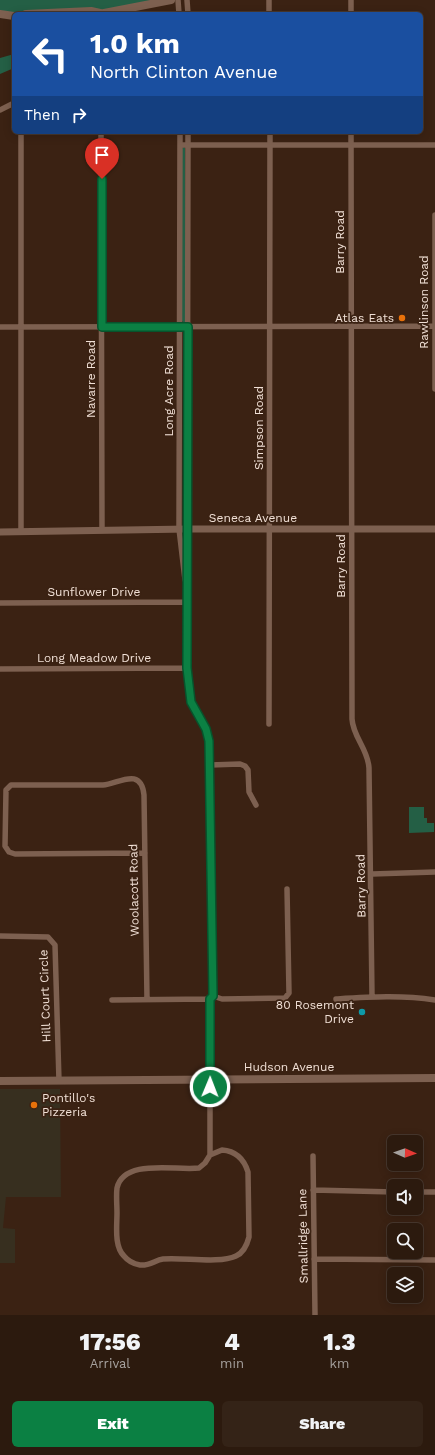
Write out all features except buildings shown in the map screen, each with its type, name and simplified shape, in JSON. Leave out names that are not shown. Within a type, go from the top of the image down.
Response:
[{"type":"main road","points":[[110,12],[171,0]]},
{"type":"main road","points":[[69,12],[94,12]]},
{"type":"main road","points":[[0,14],[12,16]]},
{"type":"main road","name":"Hudson Avenue","points":[[0,1081],[435,1078]]},
{"type":"street","points":[[178,0],[179,12]]},
{"type":"street","points":[[187,0],[188,12]]},
{"type":"street","points":[[270,0],[270,12]]},
{"type":"street","points":[[351,0],[351,12]]},
{"type":"street","points":[[0,110],[12,104]]},
{"type":"street","points":[[21,134],[21,531]]},
{"type":"street","name":"Navarre Road","points":[[101,134],[102,530]]},
{"type":"street","name":"Long Acre Road","points":[[180,134],[180,327],[184,529],[188,602],[187,668],[191,702],[208,734],[210,765],[212,997],[210,1155]]},
{"type":"street","name":"Long Acre Road","points":[[188,134],[188,327],[184,529],[188,602]]},
{"type":"street","name":"Simpson Road","points":[[269,724],[270,134]]},
{"type":"street","name":"Barry Road","points":[[351,134],[352,719],[353,729],[364,747],[369,763],[372,874],[372,996]]},
{"type":"street","points":[[180,145],[435,145]]},
{"type":"street","name":"Rawlinson Road","points":[[435,214],[435,389]]},
{"type":"street","points":[[0,327],[270,328],[435,326]]},
{"type":"street","name":"Seneca Avenue","points":[[0,532],[184,529],[435,529]]},
{"type":"street","name":"Sunflower Drive","points":[[0,603],[188,602]]},
{"type":"street","name":"Long Meadow Drive","points":[[0,669],[187,668]]},
{"type":"street","points":[[210,765],[240,764],[245,766],[248,770],[249,792],[256,805]]},
{"type":"street","name":"Woolacott Road","points":[[145,853],[16,854],[9,852],[5,846],[4,796],[6,790],[11,785],[110,785],[127,778],[138,782],[142,787],[144,795],[145,853],[147,999]]},
{"type":"street","points":[[372,874],[435,872]]},
{"type":"street","points":[[112,1000],[212,997],[222,999],[285,998],[289,993],[287,889]]},
{"type":"street","name":"Hill Court Circle","points":[[0,936],[48,937],[56,945],[59,1081]]},
{"type":"street","points":[[336,999],[372,996],[408,997],[435,1000]]},
{"type":"street","points":[[222,1150],[233,1152],[241,1158],[247,1168],[248,1237],[246,1245],[241,1252],[227,1259],[163,1259],[146,1265],[136,1264],[125,1257],[120,1251],[118,1241],[117,1192],[118,1184],[123,1177],[130,1172],[141,1169],[199,1168],[205,1163],[210,1155],[222,1150]]},
{"type":"street","name":"Smallridge Lane","points":[[313,1156],[315,1315]]},
{"type":"street","points":[[313,1190],[387,1192]]},
{"type":"street","points":[[423,1192],[435,1192]]},
{"type":"street","points":[[314,1259],[435,1260]]},
{"type":"shaded area","points":[[0,1089],[60,1089],[61,1197],[6,1197],[3,1228],[15,1229],[15,1263],[0,1263]]},
{"type":"green space","points":[[0,0],[171,0],[110,12],[12,12],[12,14],[0,14]]},
{"type":"green space","points":[[12,55],[12,69],[0,74],[0,58]]},
{"type":"green space","points":[[183,147],[185,148],[186,322],[184,323],[182,321]]},
{"type":"green space","points":[[183,331],[186,331],[186,523],[183,525]]},
{"type":"green space","points":[[409,807],[424,807],[424,818],[427,818],[427,823],[434,823],[434,832],[409,833]]},
{"type":"place","name":"Atlas Eats","points":[[402,318]]},
{"type":"place","name":"80 Rosemont Drive","points":[[362,1012]]},
{"type":"place","name":"Pontillo's Pizzeria","points":[[34,1105]]},
{"type":"route","points":[[102,179],[102,327],[188,327],[187,668],[191,702],[206,729],[209,741],[213,996],[210,999],[210,1087]]}]
